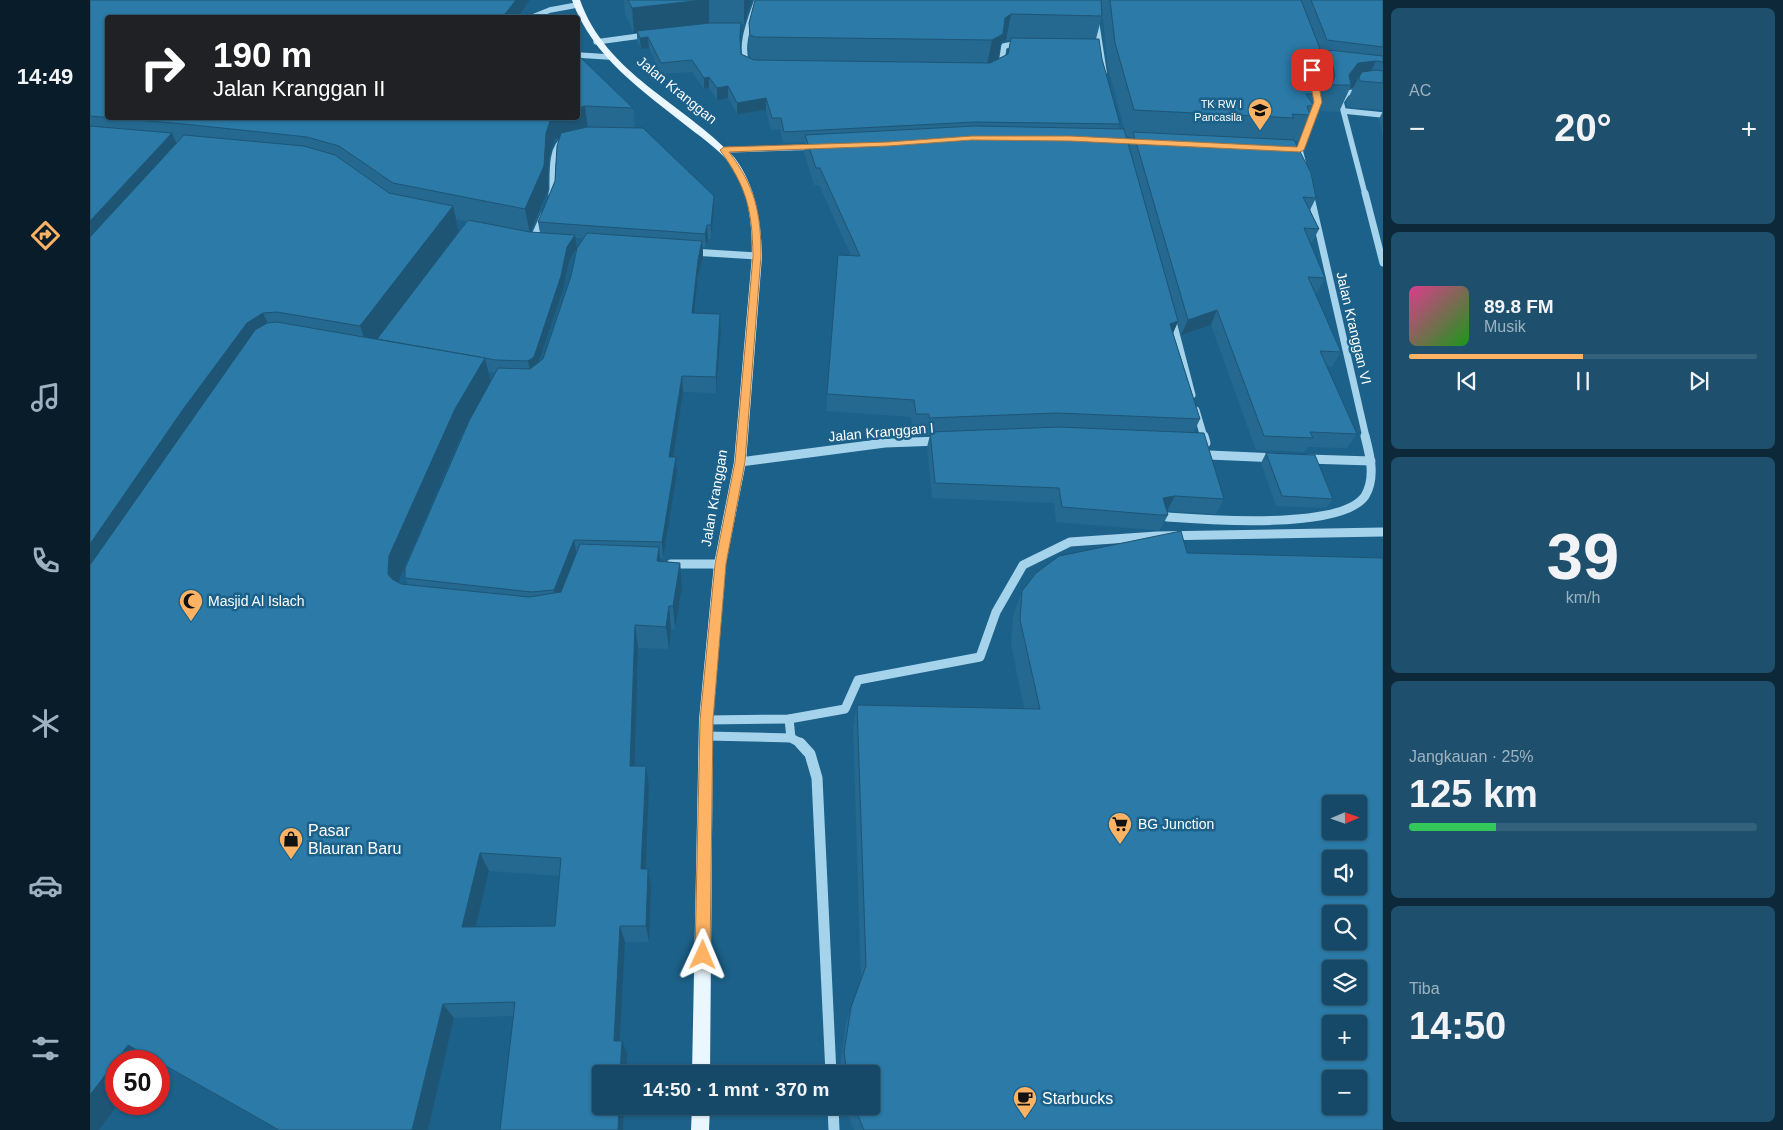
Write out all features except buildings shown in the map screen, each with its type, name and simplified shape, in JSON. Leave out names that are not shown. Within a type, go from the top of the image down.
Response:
[{"type":"main road","name":"Jalan Kranggan","points":[[577,3],[596,42],[609,57],[724,150],[739,171],[750,194],[757,222],[757,256],[740,462],[720,564],[706,720],[701,1065]]},
{"type":"main road","points":[[700,1130],[701,1115]]},
{"type":"street","points":[[754,67],[746,64],[744,55],[747,29],[757,0]]},
{"type":"street","points":[[1096,0],[1097,26],[1106,78]]},
{"type":"street","points":[[538,15],[577,3]]},
{"type":"street","points":[[739,28],[747,29]]},
{"type":"street","points":[[596,42],[655,34]]},
{"type":"street","points":[[994,68],[1003,63],[1004,46],[1028,43]]},
{"type":"street","points":[[1092,46],[1101,46]]},
{"type":"street","points":[[580,56],[609,57]]},
{"type":"street","points":[[1307,179],[1300,150],[1318,102],[1314,78]]},
{"type":"street","points":[[1383,94],[1363,91],[1347,94],[1341,102],[1383,263]]},
{"type":"street","points":[[1344,111],[1383,115]]},
{"type":"street","points":[[533,240],[552,195],[555,149],[558,142],[572,137]]},
{"type":"street","points":[[724,150],[820,146]]},
{"type":"street","points":[[1291,149],[1300,150]]},
{"type":"street","name":"Jalan Kranggan VI","points":[[1167,518],[1245,522],[1329,514],[1352,508],[1364,498],[1370,481],[1371,461],[1309,189]]},
{"type":"street","points":[[524,238],[542,240]]},
{"type":"street","points":[[681,251],[757,256]]},
{"type":"street","points":[[1169,310],[1210,459],[1286,458]]},
{"type":"street","name":"Jalan Kranggan I","points":[[740,462],[885,443],[951,440]]},
{"type":"street","points":[[1195,441],[1205,442]]},
{"type":"street","points":[[1295,458],[1371,461]]},
{"type":"street","points":[[706,720],[789,719],[845,709],[858,680],[980,657],[996,612],[1023,565],[1070,542],[1157,536],[1383,532]]},
{"type":"street","points":[[657,564],[720,564]]},
{"type":"street","points":[[789,719],[791,738]]},
{"type":"street","points":[[706,736],[791,738],[802,742],[808,748],[817,778],[831,1065]]},
{"type":"street","points":[[833,1115],[834,1130]]},
{"type":"place","name":"TK RW I Pancasila","points":[[1260,131]]},
{"type":"place","name":"Masjid Al Islach","points":[[191,622]]},
{"type":"place","name":"BG Junction","points":[[1120,845]]},
{"type":"place","name":"Pasar Blauran Baru","points":[[291,860]]},
{"type":"place","name":"Starbucks","points":[[1025,1119]]},
{"type":"route","points":[[703,955],[706,720],[720,564],[740,462],[757,256],[757,222],[750,194],[739,171],[724,150],[888,144],[972,138],[1070,138],[1300,150],[1318,102],[1312,70]]}]
